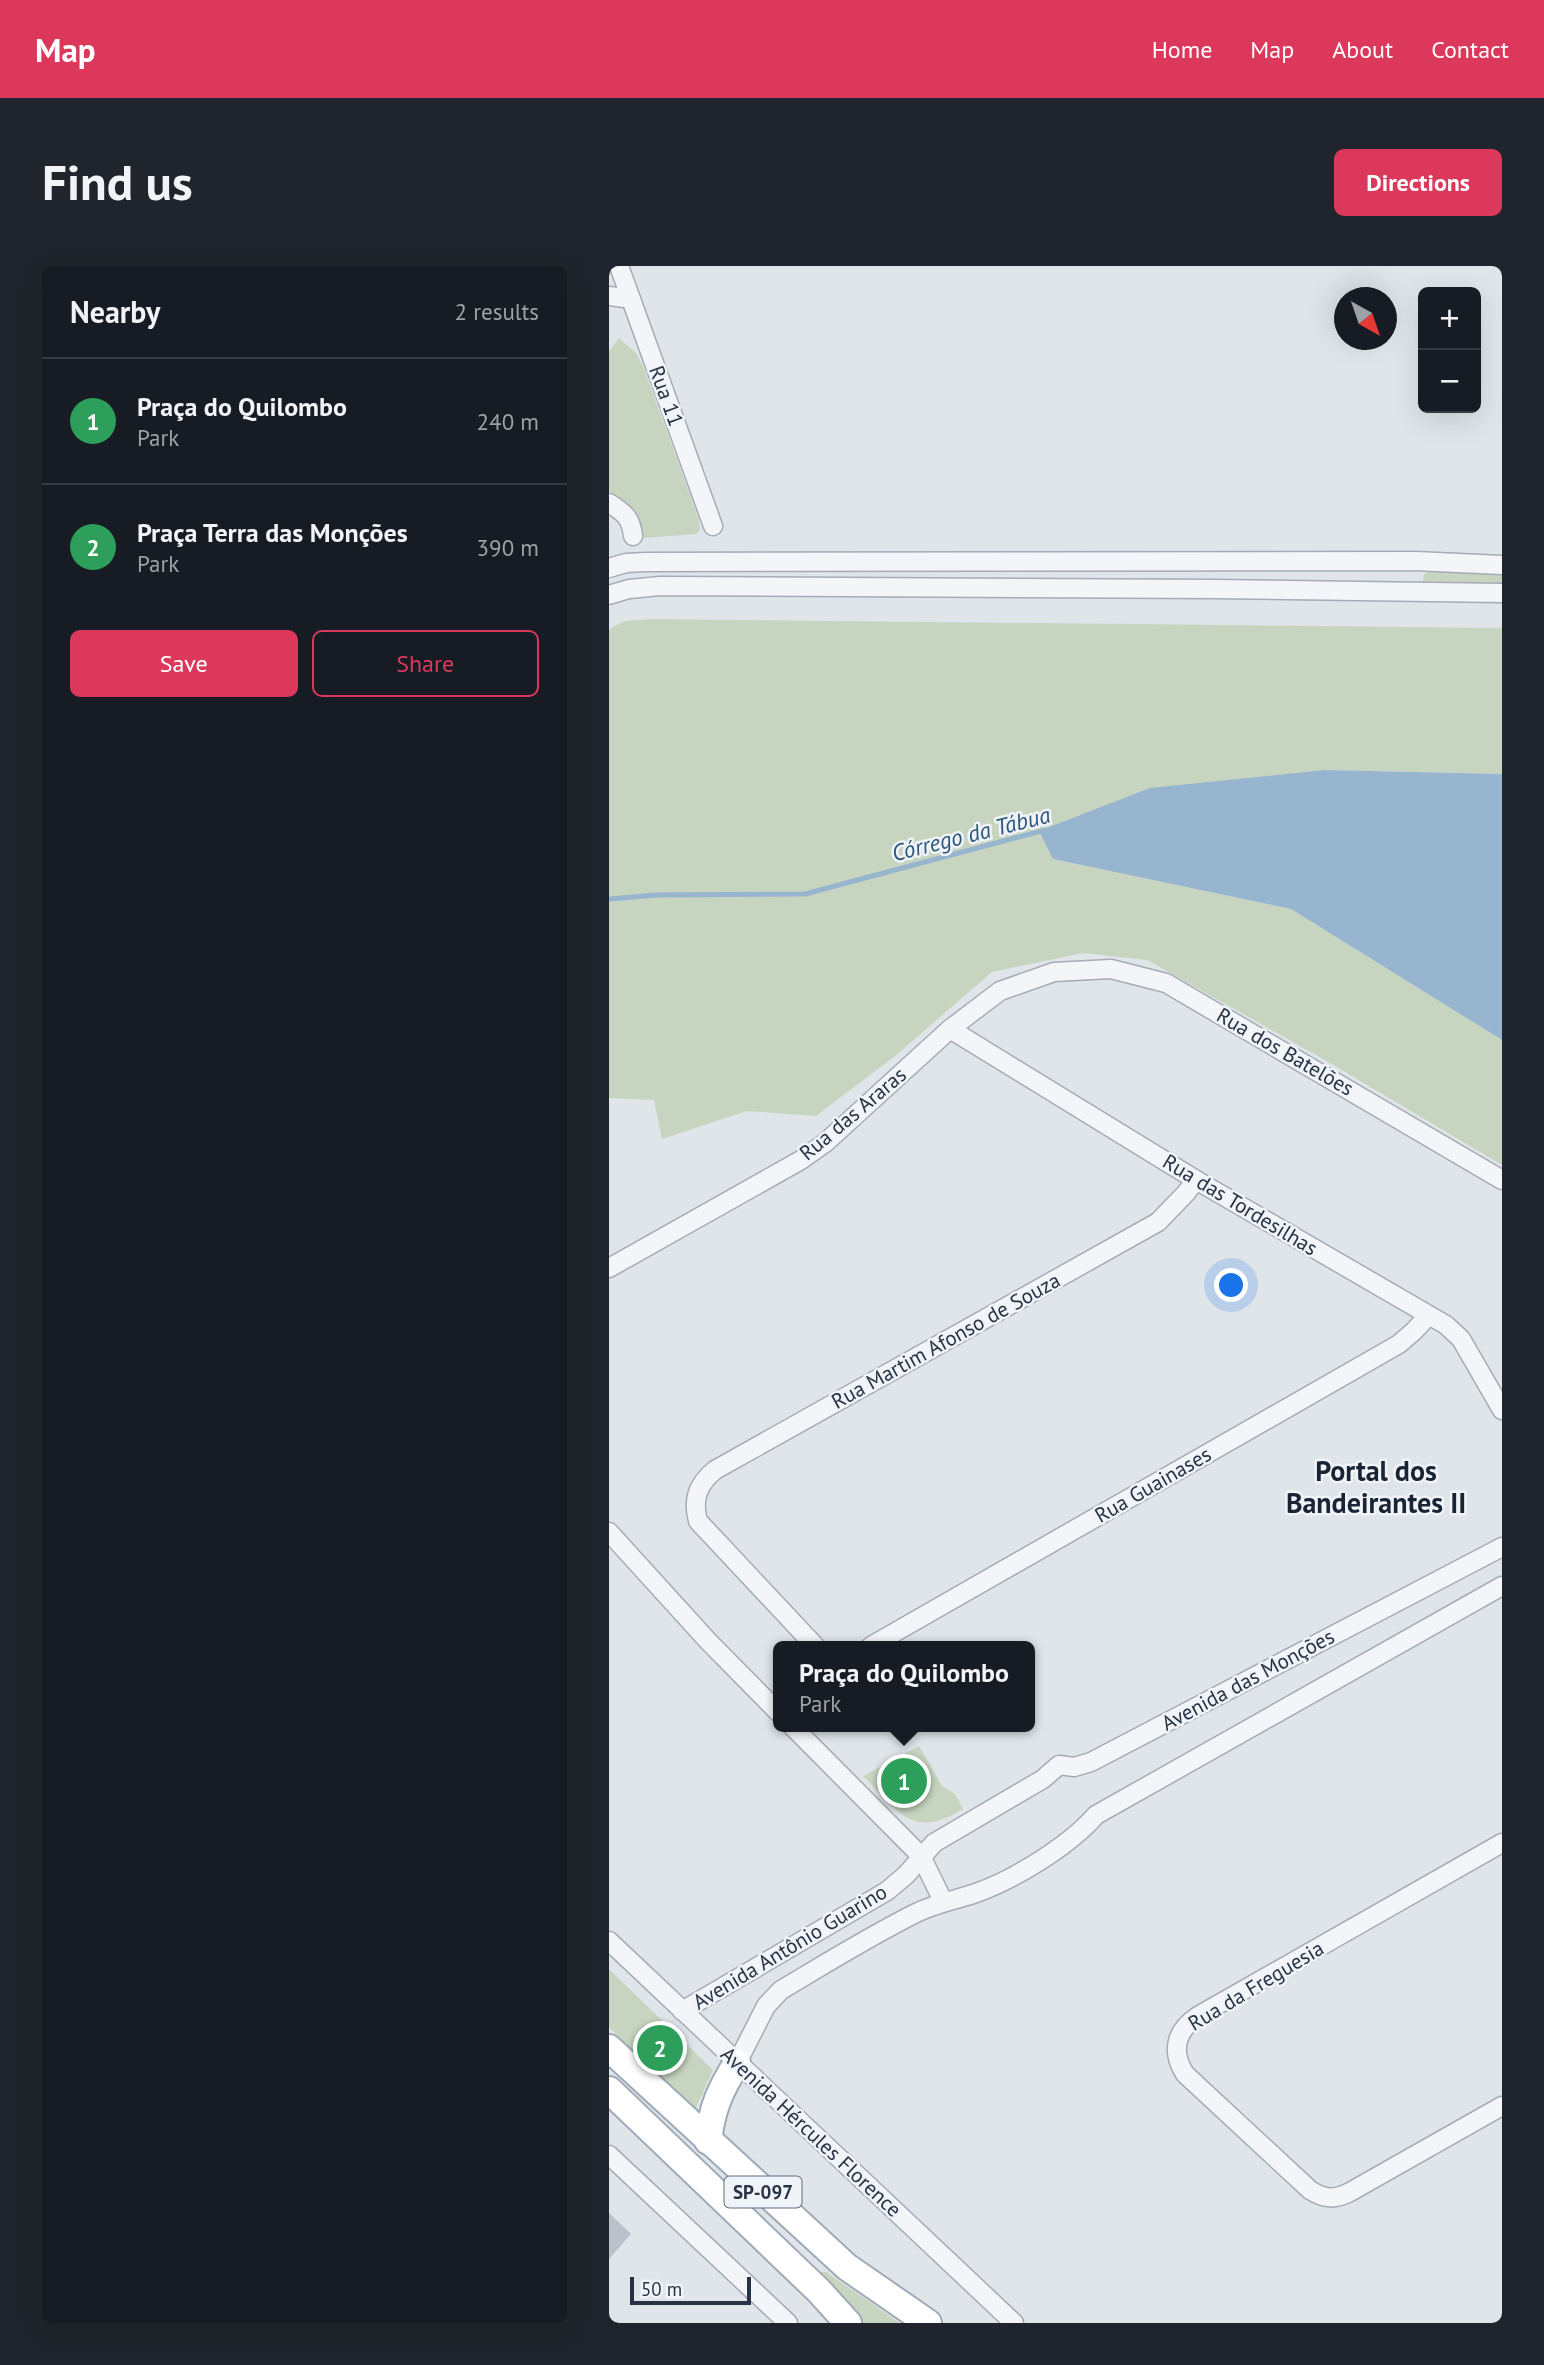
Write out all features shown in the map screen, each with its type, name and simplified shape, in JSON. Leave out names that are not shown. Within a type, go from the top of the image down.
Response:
[{"type":"main road","name":"SP-097","points":[[609,2048],[847,2267],[928,2323]]},
{"type":"main road","points":[[708,2141],[711,2115],[720,2090],[737,2063]]},
{"type":"main road","name":"SP-097","points":[[609,2090],[819,2291],[848,2323]]},
{"type":"street","name":"Rua 11","points":[[619,266],[713,526]]},
{"type":"street","points":[[609,296],[631,299]]},
{"type":"street","points":[[609,503],[632,524],[633,536]]},
{"type":"street","points":[[609,568],[626,563],[645,562],[1415,561],[1502,565]]},
{"type":"street","points":[[1412,592],[1415,561]]},
{"type":"street","points":[[609,594],[660,586],[1502,593]]},
{"type":"street","name":"Rua dos Batelões","points":[[1054,972],[1111,969],[1166,983],[1502,1180]]},
{"type":"street","name":"Rua das Araras","points":[[609,1268],[801,1160],[847,1125],[950,1028],[1000,991],[1054,972]]},
{"type":"street","name":"Rua das Tordesilhas","points":[[950,1028],[1196,1180],[1446,1325],[1461,1339],[1502,1410]]},
{"type":"street","name":"Rua Martim Afonso de Souza","points":[[809,1641],[698,1521],[695,1498],[706,1477],[1158,1222],[1196,1180]]},
{"type":"street","name":"Rua Guainases","points":[[880,1641],[1399,1344],[1427,1315]]},
{"type":"street","points":[[609,1532],[708,1641],[773,1707]]},
{"type":"street","name":"Avenida das Monções","points":[[996,1807],[1043,1779],[1059,1765],[1074,1767],[1091,1762],[1502,1547]]},
{"type":"street","name":"Avenida das Monções","points":[[1035,1864],[1074,1837],[1096,1815],[1502,1586]]},
{"type":"street","points":[[798,1732],[921,1856],[943,1901]]},
{"type":"street","name":"Avenida Antônio Guarino","points":[[682,2011],[887,1891],[906,1875],[934,1843],[996,1807]]},
{"type":"street","name":"Rua da Freguesia","points":[[1502,1843],[1198,2016],[1181,2032],[1176,2054],[1185,2074],[1310,2190],[1319,2196],[1330,2198],[1341,2197],[1502,2106]]},
{"type":"street","name":"Avenida Antônio Guarino","points":[[737,2063],[765,2006],[781,1990],[914,1914],[943,1901],[979,1892],[1035,1864]]},
{"type":"street","name":"Avenida Hércules Florence","points":[[609,1941],[1014,2323]]},
{"type":"street","points":[[609,2155],[788,2323]]},
{"type":"green space","points":[[619,338],[636,353],[643,366],[699,520],[700,529],[696,534],[644,538],[630,508],[609,491],[609,351]]},
{"type":"green space","points":[[1432,570],[1502,572],[1502,587],[1426,584],[1423,580],[1424,574]]},
{"type":"green space","points":[[652,619],[1502,628],[1502,774],[1325,770],[1053,859],[1291,909],[1502,1040],[1502,1165],[1323,1059],[1147,960],[1083,953],[992,972],[895,1056],[816,1116],[747,1111],[662,1139],[654,1100],[609,1098],[609,629],[625,621]]},
{"type":"green space","points":[[919,1746],[942,1786],[955,1794],[963,1809],[945,1818],[918,1822],[897,1810],[863,1776]]},
{"type":"green space","points":[[609,1969],[713,2070],[693,2114],[609,2027]]},
{"type":"green space","points":[[812,2272],[826,2272],[900,2323],[860,2323]]},
{"type":"water","points":[[1325,770],[1502,774],[1502,1040],[1291,909],[1053,859],[1039,831],[1150,788]]},
{"type":"building","points":[[609,2213],[631,2234],[609,2259]]},
{"type":"waterway","name":"Córrego da Tábua","points":[[609,899],[656,895],[805,894],[1045,830]]},
{"type":"place","name":"Praça do Quilombo","points":[[904,1781]]},
{"type":"place","name":"Praça Terra das Monções","points":[[660,2048]]},
{"type":"district","name":"Portal dos Bandeirantes II","points":[[1376,1487]]}]
